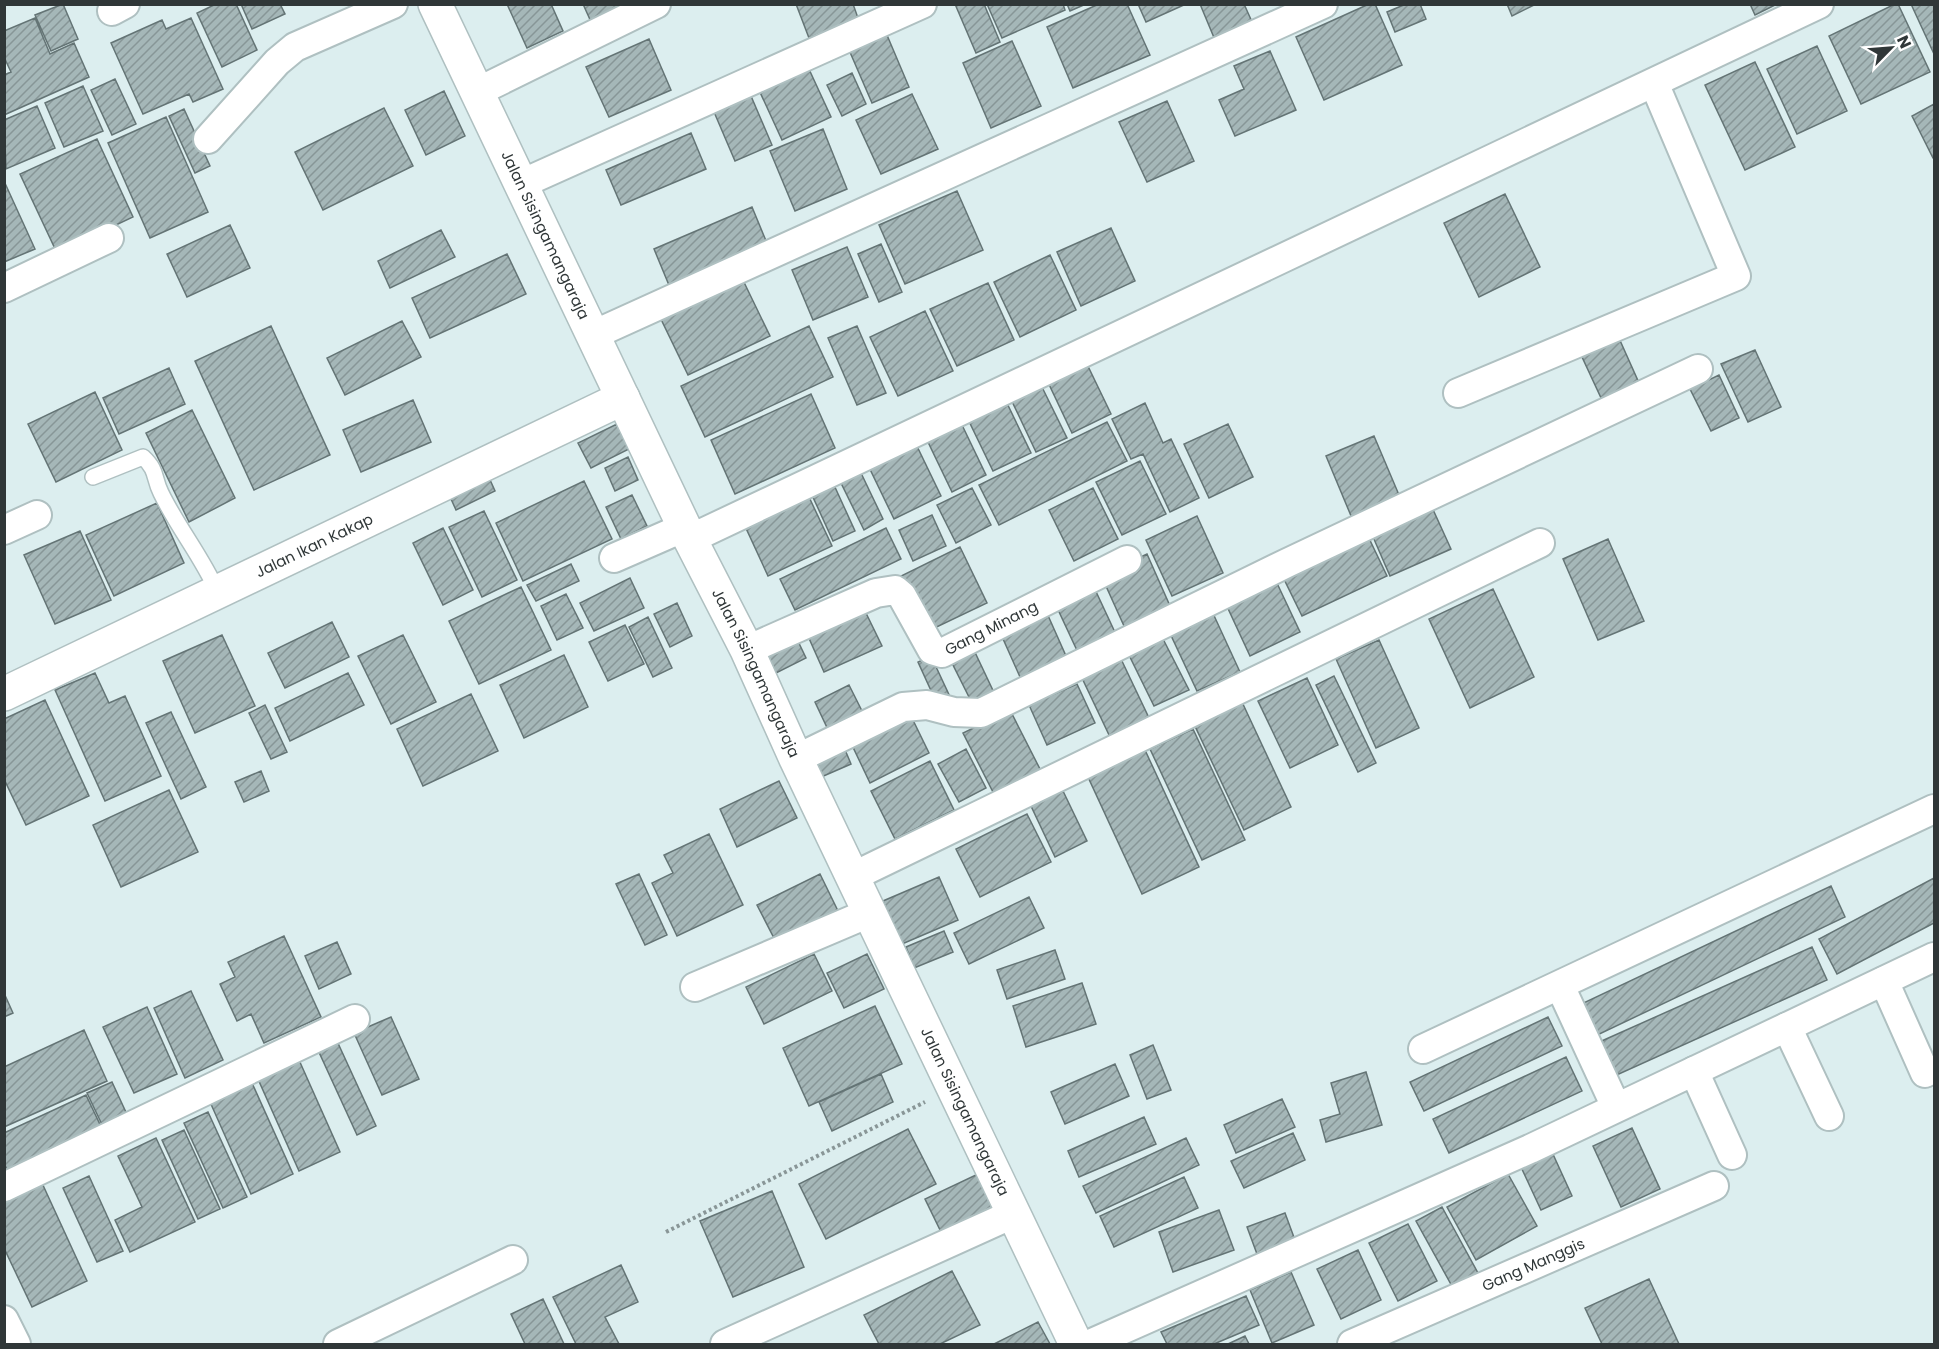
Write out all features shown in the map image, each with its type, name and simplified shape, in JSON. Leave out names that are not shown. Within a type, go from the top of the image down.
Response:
[{"type":"street","points":[[208,139],[277,62],[296,47],[393,4]]},
{"type":"street","name":"Jalan Sisingamangaraja","points":[[435,4],[688,533],[747,650],[869,913],[1076,1344]]},
{"type":"street","points":[[477,92],[656,4]]},
{"type":"street","points":[[521,184],[922,4]]},
{"type":"street","points":[[593,335],[1323,4]]},
{"type":"street","points":[[614,558],[688,533],[1819,4]]},
{"type":"street","points":[[1458,393],[1736,276],[1654,83]]},
{"type":"street","points":[[4,288],[109,238]]},
{"type":"street","points":[[796,759],[903,707],[927,705],[954,712],[981,713],[1287,563],[1698,369]]},
{"type":"street","name":"Jalan Ikan Kakap","points":[[4,694],[623,398]]},
{"type":"street","points":[[4,530],[37,515]]},
{"type":"street","points":[[852,877],[1540,543]]},
{"type":"street","name":"Gang Minang","points":[[747,650],[876,593],[895,590],[902,596],[932,650],[942,653],[1127,560]]},
{"type":"street","points":[[1423,1049],[1935,808]]},
{"type":"street","points":[[694,987],[869,913]]},
{"type":"street","points":[[1090,1344],[1530,1149],[1935,957]]},
{"type":"street","points":[[1884,981],[1925,1073]]},
{"type":"street","points":[[1560,986],[1616,1107]]},
{"type":"street","points":[[4,1187],[354,1019]]},
{"type":"street","points":[[1787,1027],[1829,1116]]},
{"type":"street","points":[[1694,1071],[1732,1155]]},
{"type":"street","name":"Gang Manggis","points":[[1353,1344],[1714,1186]]},
{"type":"street","points":[[725,1344],[1013,1214]]},
{"type":"street","points":[[338,1344],[513,1260]]},
{"type":"street","points":[[4,1320],[16,1344]]},
{"type":"lane","points":[[93,477],[124,462],[142,457],[155,468],[160,491],[186,538],[205,565],[217,591]]},
{"type":"path","points":[[666,1232],[952,1088]]},
{"type":"building","points":[[63,4],[78,39],[51,51],[35,15]]},
{"type":"building","points":[[216,4],[236,4],[257,50],[222,67],[197,13]]},
{"type":"building","points":[[241,4],[280,4],[285,14],[252,29]]},
{"type":"building","points":[[507,4],[551,4],[563,31],[527,48]]},
{"type":"building","points":[[583,4],[617,4],[620,11],[592,24]]},
{"type":"building","points":[[796,4],[853,4],[858,18],[809,38]]},
{"type":"building","points":[[955,4],[984,4],[1000,42],[976,53]]},
{"type":"building","points":[[987,4],[1063,4],[1065,10],[1002,38]]},
{"type":"building","points":[[1067,4],[1086,4],[1070,11]]},
{"type":"building","points":[[1099,4],[1127,4],[1150,55],[1073,88],[1047,27]]},
{"type":"building","points":[[1138,4],[1186,4],[1146,22]]},
{"type":"building","points":[[1200,4],[1244,4],[1253,24],[1215,40]]},
{"type":"building","points":[[1369,4],[1375,4],[1402,65],[1324,100],[1296,37]]},
{"type":"building","points":[[1406,4],[1420,4],[1426,19],[1395,32],[1387,12]]},
{"type":"building","points":[[1507,4],[1536,4],[1512,16]]},
{"type":"building","points":[[1750,4],[1777,4],[1755,15]]},
{"type":"building","points":[[1898,4],[1930,72],[1861,104],[1829,36]]},
{"type":"building","points":[[1911,4],[1934,4],[1934,54]]},
{"type":"building","points":[[35,18],[50,54],[74,43],[89,77],[4,115],[4,75],[11,72],[4,57],[4,31]]},
{"type":"building","points":[[191,18],[223,89],[193,102],[189,94],[143,114],[111,43],[162,20],[166,29]]},
{"type":"building","points":[[884,28],[909,87],[872,103],[846,43]]},
{"type":"building","points":[[649,39],[671,90],[609,117],[586,67]]},
{"type":"building","points":[[1012,41],[1041,106],[991,128],[963,63]]},
{"type":"building","points":[[1817,46],[1847,111],[1797,134],[1767,69]]},
{"type":"building","points":[[1270,51],[1296,110],[1235,136],[1219,100],[1244,89],[1234,66]]},
{"type":"building","points":[[1755,62],[1795,147],[1745,170],[1705,85]]},
{"type":"building","points":[[808,67],[831,117],[782,140],[759,90]]},
{"type":"building","points":[[852,73],[866,104],[842,116],[827,85]]},
{"type":"building","points":[[115,79],[136,124],[112,135],[91,90]]},
{"type":"building","points":[[83,86],[103,131],[64,147],[45,103]]},
{"type":"building","points":[[444,91],[465,136],[426,155],[405,110]]},
{"type":"building","points":[[912,94],[938,149],[881,174],[856,120]]},
{"type":"building","points":[[751,96],[772,145],[735,161],[714,112]]},
{"type":"building","points":[[1167,101],[1194,161],[1147,182],[1119,122]]},
{"type":"building","points":[[1934,104],[1934,158],[1933,158],[1912,116]]},
{"type":"building","points":[[37,106],[55,148],[6,169],[4,120]]},
{"type":"building","points":[[384,108],[413,166],[323,210],[295,152]]},
{"type":"building","points":[[184,109],[210,166],[195,173],[169,116]]},
{"type":"building","points":[[166,117],[208,212],[150,238],[108,143]]},
{"type":"building","points":[[823,129],[847,189],[795,211],[770,151]]},
{"type":"building","points":[[691,133],[706,169],[621,205],[606,170]]},
{"type":"building","points":[[97,139],[133,217],[57,253],[20,174]]},
{"type":"building","points":[[4,181],[35,249],[4,262]]},
{"type":"building","points":[[957,191],[983,250],[905,284],[879,225]]},
{"type":"building","points":[[1505,194],[1540,267],[1479,297],[1444,223]]},
{"type":"building","points":[[752,207],[769,248],[671,290],[654,249]]},
{"type":"building","points":[[230,225],[250,268],[187,297],[167,254]]},
{"type":"building","points":[[1111,228],[1135,281],[1081,306],[1057,252]]},
{"type":"building","points":[[441,230],[455,257],[390,288],[378,261]]},
{"type":"building","points":[[881,244],[902,292],[879,302],[858,254]]},
{"type":"building","points":[[847,247],[868,297],[813,320],[792,270]]},
{"type":"building","points":[[507,254],[526,294],[430,338],[412,298]]},
{"type":"building","points":[[1050,255],[1076,310],[1020,337],[994,282]]},
{"type":"building","points":[[740,274],[770,336],[688,375],[658,313]]},
{"type":"building","points":[[988,283],[1014,340],[957,366],[930,309]]},
{"type":"building","points":[[925,311],[953,371],[898,396],[870,337]]},
{"type":"building","points":[[402,321],[421,357],[345,395],[327,358]]},
{"type":"building","points":[[271,326],[330,455],[254,490],[195,361]]},
{"type":"building","points":[[809,326],[833,377],[705,437],[681,386]]},
{"type":"building","points":[[857,326],[886,393],[857,405],[828,338]]},
{"type":"building","points":[[1614,327],[1639,383],[1602,400],[1576,344]]},
{"type":"building","points":[[1755,350],[1781,407],[1748,422],[1721,364]]},
{"type":"building","points":[[1085,360],[1111,414],[1072,433],[1046,378]]},
{"type":"building","points":[[169,368],[185,404],[119,434],[103,398]]},
{"type":"building","points":[[1719,375],[1739,418],[1711,431],[1690,389]]},
{"type":"building","points":[[1038,379],[1067,438],[1036,452],[1008,393]]},
{"type":"building","points":[[95,392],[122,450],[56,482],[28,424]]},
{"type":"building","points":[[811,394],[835,448],[735,494],[711,440]]},
{"type":"building","points":[[1003,395],[1031,453],[993,471],[965,413]]},
{"type":"building","points":[[413,400],[431,442],[361,472],[343,430]]},
{"type":"building","points":[[1145,403],[1163,443],[1171,439],[1199,498],[1170,512],[1143,454],[1131,459],[1112,419]]},
{"type":"building","points":[[192,410],[235,498],[189,522],[146,433]]},
{"type":"building","points":[[1107,422],[1127,461],[999,525],[979,485]]},
{"type":"building","points":[[617,424],[629,449],[591,468],[578,443]]},
{"type":"building","points":[[1228,424],[1253,477],[1209,498],[1184,444]]},
{"type":"building","points":[[962,425],[986,475],[952,492],[928,442]]},
{"type":"building","points":[[1374,436],[1402,502],[1354,523],[1326,456]]},
{"type":"building","points":[[914,440],[941,496],[894,519],[867,463]]},
{"type":"building","points":[[628,457],[638,480],[615,491],[605,468]]},
{"type":"building","points":[[1140,461],[1166,514],[1122,535],[1096,482]]},
{"type":"building","points":[[486,471],[495,491],[456,510],[447,490]]},
{"type":"building","points":[[861,473],[883,519],[864,530],[841,483]]},
{"type":"building","points":[[584,481],[612,539],[523,581],[496,523]]},
{"type":"building","points":[[834,485],[855,531],[833,541],[812,495]]},
{"type":"building","points":[[972,488],[991,525],[956,543],[937,505]]},
{"type":"building","points":[[1093,488],[1118,539],[1074,561],[1049,510]]},
{"type":"building","points":[[632,495],[647,526],[621,539],[606,507]]},
{"type":"building","points":[[809,497],[832,546],[768,576],[745,526]]},
{"type":"building","points":[[157,503],[184,563],[114,596],[86,535]]},
{"type":"building","points":[[1430,503],[1451,549],[1390,576],[1370,530]]},
{"type":"building","points":[[484,511],[517,580],[482,597],[449,527]]},
{"type":"building","points":[[932,515],[946,546],[913,561],[899,530]]},
{"type":"building","points":[[1197,516],[1223,573],[1172,596],[1146,540]]},
{"type":"building","points":[[443,528],[473,590],[443,605],[413,543]]},
{"type":"building","points":[[886,528],[901,559],[795,610],[780,579]]},
{"type":"building","points":[[80,531],[111,600],[55,624],[24,555]]},
{"type":"building","points":[[1366,532],[1387,576],[1302,616],[1281,573]]},
{"type":"building","points":[[1608,539],[1644,621],[1598,640],[1563,559]]},
{"type":"building","points":[[960,547],[987,603],[924,633],[897,578]]},
{"type":"building","points":[[1147,554],[1174,615],[1129,637],[1101,575]]},
{"type":"building","points":[[571,564],[579,581],[536,601],[527,585]]},
{"type":"building","points":[[630,578],[644,608],[594,631],[580,603]]},
{"type":"building","points":[[1275,579],[1300,632],[1250,656],[1225,602]]},
{"type":"building","points":[[1092,583],[1119,641],[1081,659],[1054,601]]},
{"type":"building","points":[[521,587],[551,650],[479,684],[449,621]]},
{"type":"building","points":[[1493,589],[1534,677],[1470,708],[1429,619]]},
{"type":"building","points":[[566,594],[583,628],[557,640],[541,606]]},
{"type":"building","points":[[677,603],[692,636],[670,647],[654,614]]},
{"type":"building","points":[[864,609],[882,646],[824,672],[808,636]]},
{"type":"building","points":[[1211,609],[1240,672],[1197,691],[1168,629]]},
{"type":"building","points":[[1046,611],[1070,665],[1024,686],[1000,632]]},
{"type":"building","points":[[648,617],[672,668],[653,677],[629,627]]},
{"type":"building","points":[[332,622],[349,657],[285,688],[268,653]]},
{"type":"building","points":[[625,625],[644,664],[608,681],[589,642]]},
{"type":"building","points":[[222,635],[255,706],[195,733],[163,661]]},
{"type":"building","points":[[403,635],[436,702],[391,724],[358,656]]},
{"type":"building","points":[[1161,635],[1189,690],[1154,706],[1127,651]]},
{"type":"building","points":[[796,637],[806,658],[774,674],[763,653]]},
{"type":"building","points":[[1379,640],[1419,728],[1376,748],[1336,659]]},
{"type":"building","points":[[972,646],[997,699],[975,709],[949,657]]},
{"type":"building","points":[[564,655],[588,707],[524,738],[500,685]]},
{"type":"building","points":[[931,656],[951,699],[938,706],[918,662]]},
{"type":"building","points":[[1121,659],[1149,718],[1110,737],[1082,678]]},
{"type":"building","points":[[95,673],[109,703],[125,696],[161,776],[105,801],[55,690]]},
{"type":"building","points":[[348,673],[364,705],[290,741],[275,708]]},
{"type":"building","points":[[1334,676],[1376,763],[1358,772],[1316,685]]},
{"type":"building","points":[[1307,678],[1338,745],[1290,768],[1258,701]]},
{"type":"building","points":[[1077,684],[1095,723],[1047,745],[1029,705]]},
{"type":"building","points":[[849,685],[866,719],[831,736],[815,702]]},
{"type":"building","points":[[471,694],[498,751],[423,786],[397,729]]},
{"type":"building","points":[[45,700],[89,796],[26,825],[4,779],[4,719]]},
{"type":"building","points":[[1242,702],[1291,807],[1244,830],[1194,724]]},
{"type":"building","points":[[265,705],[287,752],[271,759],[249,713]]},
{"type":"building","points":[[1010,710],[1042,773],[995,796],[963,733]]},
{"type":"building","points":[[171,712],[206,787],[181,799],[146,723]]},
{"type":"building","points":[[910,714],[929,753],[870,783],[851,743]]},
{"type":"building","points":[[1193,729],[1245,840],[1202,860],[1150,749]]},
{"type":"building","points":[[843,745],[851,764],[819,778],[811,760]]},
{"type":"building","points":[[966,749],[986,788],[959,802],[938,764]]},
{"type":"building","points":[[1145,750],[1199,867],[1142,894],[1088,777]]},
{"type":"building","points":[[930,761],[954,810],[895,839],[871,791]]},
{"type":"building","points":[[261,771],[269,791],[244,802],[235,782]]},
{"type":"building","points":[[779,781],[797,818],[737,847],[720,809]]},
{"type":"building","points":[[169,790],[198,852],[121,887],[93,825]]},
{"type":"building","points":[[1063,791],[1087,841],[1055,857],[1031,806]]},
{"type":"building","points":[[1027,814],[1051,862],[980,897],[956,849]]},
{"type":"building","points":[[709,834],[743,905],[677,936],[652,883],[673,873],[664,855]]},
{"type":"building","points":[[639,874],[667,935],[645,945],[616,884]]},
{"type":"building","points":[[820,874],[838,911],[776,942],[757,905]]},
{"type":"building","points":[[939,877],[958,920],[902,944],[883,901]]},
{"type":"building","points":[[1934,878],[1934,923],[1837,974],[1819,939]]},
{"type":"building","points":[[1831,886],[1845,917],[1591,1038],[1577,1006]]},
{"type":"building","points":[[1029,897],[1044,928],[969,964],[954,933]]},
{"type":"building","points":[[944,931],[953,952],[914,968],[906,947]]},
{"type":"building","points":[[284,936],[321,1017],[264,1043],[251,1014],[237,1021],[220,984],[235,977],[228,962]]},
{"type":"building","points":[[337,942],[351,974],[319,989],[305,956]]},
{"type":"building","points":[[1812,947],[1827,980],[1610,1078],[1595,1044]]},
{"type":"building","points":[[1055,950],[1065,979],[1007,999],[997,970]]},
{"type":"building","points":[[814,954],[832,991],[764,1024],[746,987]]},
{"type":"building","points":[[867,954],[884,989],[844,1008],[827,973]]},
{"type":"building","points":[[1082,983],[1096,1024],[1026,1047],[1013,1006]]},
{"type":"building","points":[[191,991],[223,1060],[185,1078],[154,1008]]},
{"type":"building","points":[[4,993],[13,1013],[4,1017]]},
{"type":"building","points":[[875,1006],[902,1064],[809,1106],[783,1048]]},
{"type":"building","points":[[147,1007],[177,1074],[134,1093],[103,1027]]},
{"type":"building","points":[[391,1017],[419,1079],[382,1095],[354,1033]]},
{"type":"building","points":[[1548,1017],[1562,1046],[1424,1111],[1410,1082]]},
{"type":"building","points":[[84,1030],[107,1081],[4,1127],[4,1067]]},
{"type":"building","points":[[337,1041],[376,1126],[357,1135],[318,1050]]},
{"type":"building","points":[[1153,1045],[1171,1090],[1147,1099],[1130,1055]]},
{"type":"building","points":[[1566,1057],[1582,1091],[1449,1153],[1433,1119]]},
{"type":"building","points":[[299,1060],[340,1152],[299,1171],[258,1079]]},
{"type":"building","points":[[1115,1064],[1129,1096],[1065,1124],[1051,1092]]},
{"type":"building","points":[[1366,1072],[1382,1125],[1326,1142],[1320,1120],[1340,1114],[1331,1083]]},
{"type":"building","points":[[881,1074],[893,1102],[832,1131],[819,1102]]},
{"type":"building","points":[[112,1082],[130,1121],[106,1133],[87,1093]]},
{"type":"building","points":[[252,1083],[293,1174],[251,1194],[210,1102]]},
{"type":"building","points":[[86,1095],[104,1133],[10,1176],[4,1163],[4,1133]]},
{"type":"building","points":[[1282,1099],[1295,1127],[1236,1153],[1224,1125]]},
{"type":"building","points":[[208,1112],[247,1197],[223,1208],[184,1123]]},
{"type":"building","points":[[1144,1117],[1156,1144],[1079,1177],[1068,1151]]},
{"type":"building","points":[[1632,1128],[1660,1189],[1621,1207],[1593,1146]]},
{"type":"building","points":[[908,1129],[936,1184],[826,1239],[799,1184]]},
{"type":"building","points":[[184,1130],[220,1209],[198,1219],[162,1140]]},
{"type":"building","points":[[1293,1133],[1305,1160],[1244,1188],[1231,1161]]},
{"type":"building","points":[[156,1138],[195,1222],[130,1252],[115,1220],[142,1207],[118,1156]]},
{"type":"building","points":[[1186,1138],[1199,1165],[1096,1213],[1083,1186]]},
{"type":"building","points":[[1552,1152],[1572,1196],[1541,1210],[1521,1167]]},
{"type":"building","points":[[978,1174],[995,1210],[942,1234],[925,1199]]},
{"type":"building","points":[[1508,1174],[1537,1226],[1476,1260],[1447,1207]]},
{"type":"building","points":[[89,1176],[123,1251],[97,1262],[63,1188]]},
{"type":"building","points":[[1184,1177],[1198,1208],[1114,1247],[1100,1216]]},
{"type":"building","points":[[42,1183],[87,1281],[32,1307],[4,1248],[4,1201]]},
{"type":"building","points":[[772,1191],[804,1267],[733,1297],[700,1221]]},
{"type":"building","points":[[1442,1207],[1478,1273],[1453,1288],[1416,1221]]},
{"type":"building","points":[[1219,1210],[1234,1250],[1173,1272],[1159,1232]]},
{"type":"building","points":[[1285,1213],[1295,1240],[1257,1254],[1247,1227]]},
{"type":"building","points":[[1408,1224],[1437,1281],[1398,1301],[1369,1243]]},
{"type":"building","points":[[1358,1250],[1381,1300],[1341,1319],[1317,1269]]},
{"type":"building","points":[[621,1265],[638,1302],[605,1317],[619,1344],[576,1344],[553,1297]]},
{"type":"building","points":[[952,1271],[980,1325],[940,1344],[879,1344],[864,1315]]},
{"type":"building","points":[[1291,1272],[1314,1325],[1272,1343],[1250,1290]]},
{"type":"building","points":[[1649,1279],[1679,1344],[1602,1344],[1585,1308]]},
{"type":"building","points":[[1246,1296],[1259,1325],[1214,1344],[1167,1344],[1161,1332]]},
{"type":"building","points":[[543,1299],[564,1344],[525,1344],[511,1314]]},
{"type":"building","points":[[1038,1322],[1050,1344],[994,1344]]},
{"type":"building","points":[[1245,1336],[1249,1344],[1228,1344]]}]
